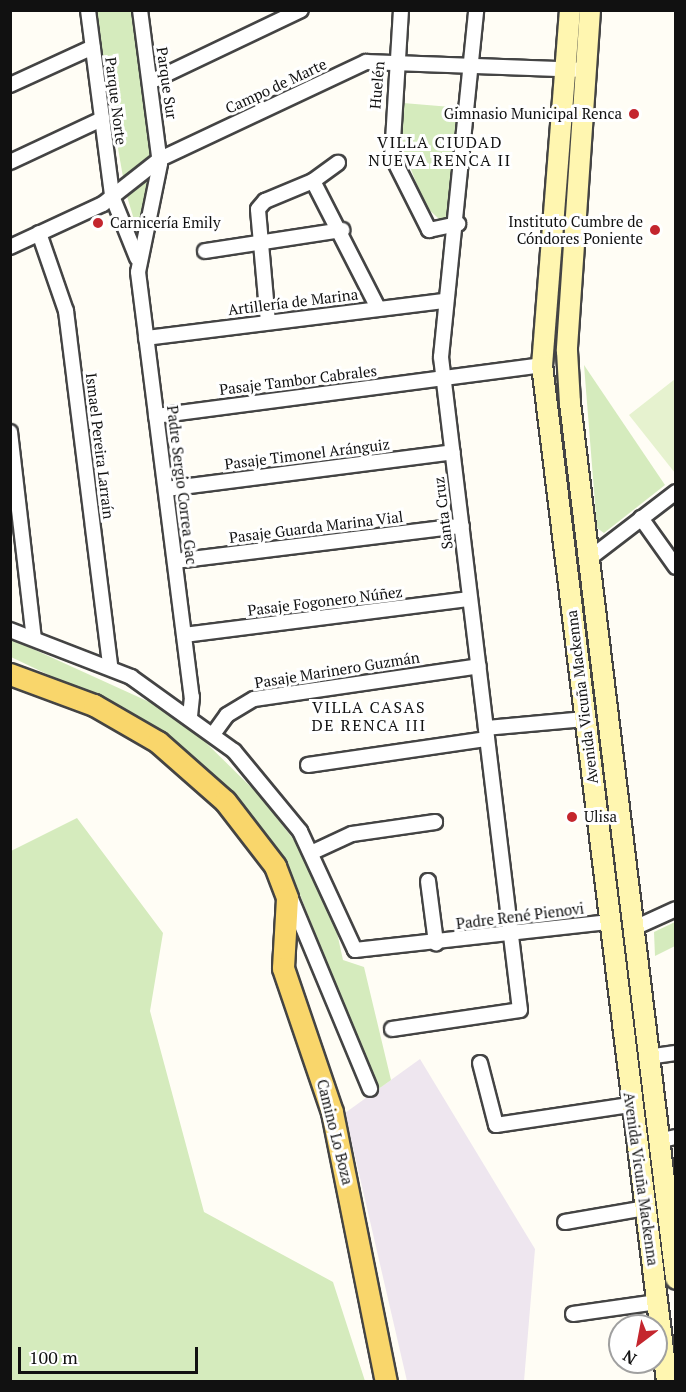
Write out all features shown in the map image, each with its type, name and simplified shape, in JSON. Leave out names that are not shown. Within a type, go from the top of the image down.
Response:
[{"type":"main road","points":[[10,674],[94,705],[178,757],[244,823],[285,887]]},
{"type":"main road","name":"Camino Lo Boza","points":[[285,887],[284,968],[332,1112],[386,1382]]},
{"type":"street","name":"Parque Norte","points":[[88,10],[112,196]]},
{"type":"street","name":"Parque Sur","points":[[140,10],[160,159]]},
{"type":"street","points":[[150,82],[301,10]]},
{"type":"street","name":"Huelén","points":[[401,10],[396,59],[392,156],[429,230],[458,224]]},
{"type":"street","name":"Santa Cruz","points":[[392,1029],[520,1010],[444,378],[445,301],[458,224],[476,10]]},
{"type":"street","name":"Avenida Vicuña Mackenna","points":[[570,10],[542,365],[598,825],[607,922],[667,1382]]},
{"type":"street","name":"Avenida Vicuña Mackenna","points":[[590,10],[567,351],[586,561],[652,1102],[667,1139],[675,1279]]},
{"type":"street","points":[[10,85],[93,47]]},
{"type":"street","name":"Campo de Marte","points":[[10,247],[112,196],[160,159],[359,65],[396,59],[585,70]]},
{"type":"street","points":[[10,162],[102,119]]},
{"type":"street","name":"Padre Sergio Correa Gac","points":[[137,258],[160,159]]},
{"type":"street","points":[[268,322],[261,243],[261,203],[313,181],[338,163]]},
{"type":"street","points":[[313,181],[342,230],[378,308]]},
{"type":"street","name":"Padre Sergio Correa Gac","points":[[112,196],[137,258],[184,635],[190,715]]},
{"type":"street","points":[[205,251],[342,230]]},
{"type":"street","name":"Ismael Pereira Larraín","points":[[39,233],[66,310],[110,666]]},
{"type":"street","name":"Artillería de Marina","points":[[146,338],[445,301]]},
{"type":"street","name":"Pasaje Tambor Cabrales","points":[[156,416],[542,365]]},
{"type":"street","points":[[10,432],[34,638]]},
{"type":"street","name":"Pasaje Timonel Aránguiz","points":[[166,489],[453,452]]},
{"type":"street","points":[[586,561],[675,492]]},
{"type":"street","points":[[641,518],[675,567]]},
{"type":"street","name":"Pasaje Guarda Marina Vial","points":[[175,561],[462,526]]},
{"type":"street","name":"Pasaje Fogonero Núñez","points":[[184,635],[470,599]]},
{"type":"street","name":"Padre René Pienovi","points":[[10,630],[110,666],[190,715],[214,733],[270,790],[313,852],[355,950],[436,943],[607,922]]},
{"type":"street","name":"Pasaje Marinero Guzmán","points":[[214,733],[227,715],[254,699],[479,666]]},
{"type":"street","points":[[308,765],[487,733],[584,719]]},
{"type":"street","points":[[313,852],[352,834],[435,822]]},
{"type":"street","points":[[598,825],[618,824]]},
{"type":"street","points":[[428,881],[436,943]]},
{"type":"street","points":[[285,887],[370,1089]]},
{"type":"street","points":[[632,929],[675,909]]},
{"type":"street","points":[[615,984],[637,981]]},
{"type":"street","points":[[647,1057],[675,1053]]},
{"type":"street","points":[[480,1063],[496,1125],[652,1102]]},
{"type":"street","points":[[565,1222],[645,1208]]},
{"type":"street","points":[[573,1314],[657,1302]]},
{"type":"shaded area","points":[[420,1059],[535,1249],[524,1381],[407,1381],[345,1113]]},
{"type":"green space","points":[[94,11],[132,11],[152,156],[123,177]]},
{"type":"green space","points":[[403,103],[463,108],[453,220],[439,219],[425,206],[399,138]]},
{"type":"green space","points":[[150,174],[138,233],[126,193]]},
{"type":"green space","points":[[584,365],[665,485],[604,533],[597,528]]},
{"type":"green space","points":[[675,379],[676,473],[629,415]]},
{"type":"green space","points":[[11,639],[156,705],[188,725],[258,794],[294,840],[334,919],[343,960],[364,967],[391,1080],[377,1090],[297,887],[254,820],[193,760],[135,716],[11,657]]},
{"type":"green space","points":[[77,818],[163,933],[150,1011],[204,1212],[333,1282],[365,1381],[11,1381],[11,851]]},
{"type":"green space","points":[[675,922],[675,946],[655,956],[654,932]]},
{"type":"place","name":"Gimnasio Municipal Renca","points":[[634,114]]},
{"type":"place","name":"Carnicería Emily","points":[[98,223]]},
{"type":"place","name":"Instituto Cumbre de Cóndores Poniente","points":[[655,230]]},
{"type":"place","name":"Ulisa","points":[[572,817]]},
{"type":"district","name":"VILLA CIUDAD NUEVA RENCA II","points":[[440,151]]},
{"type":"district","name":"VILLA CASAS DE RENCA III","points":[[369,716]]}]
